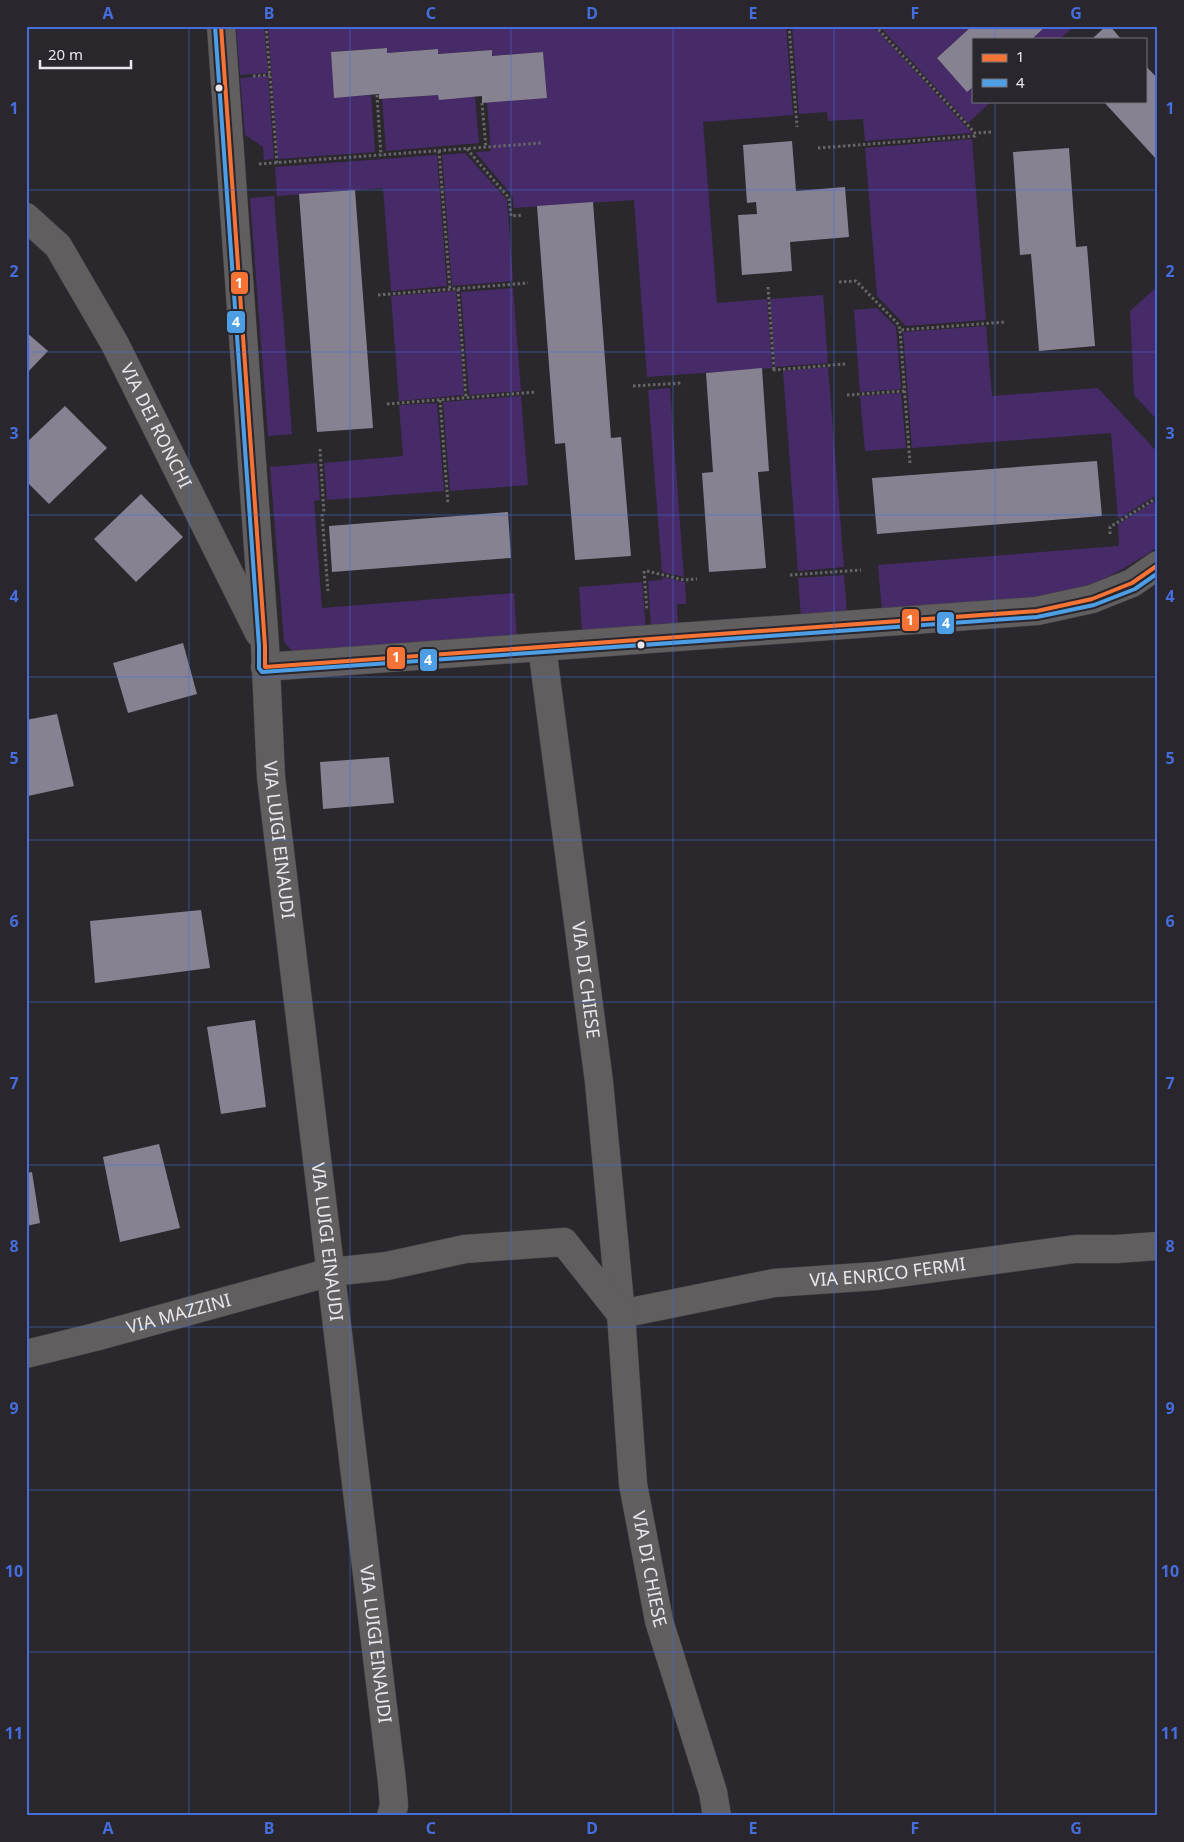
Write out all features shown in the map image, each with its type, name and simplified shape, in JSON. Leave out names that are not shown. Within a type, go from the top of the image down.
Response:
[{"type":"street","name":"VIA LUIGI EINAUDI","points":[[221,26],[265,656],[271,777],[392,1782],[394,1806],[391,1816]]},
{"type":"street","name":"VIA DEI RONCHI","points":[[26,217],[58,246],[116,344],[265,656]]},
{"type":"street","points":[[265,656],[542,647],[1037,611],[1092,599],[1132,583],[1158,565]]},
{"type":"street","name":"VIA DI CHIESE","points":[[542,647],[599,1082],[622,1314],[633,1484],[660,1621],[713,1792],[717,1816]]},
{"type":"street","points":[[330,1272],[387,1266],[465,1249],[564,1242],[622,1314]]},
{"type":"street","name":"VIA ENRICO FERMI","points":[[622,1314],[774,1283],[877,1276],[1075,1249],[1158,1246]]},
{"type":"street","name":"VIA MAZZINI","points":[[26,1354],[330,1272]]},
{"type":"path","points":[[266,26],[277,163]]},
{"type":"path","points":[[789,26],[797,127]]},
{"type":"path","points":[[881,26],[878,28],[974,133]]},
{"type":"path","points":[[377,95],[381,156]]},
{"type":"path","points":[[482,103],[486,148]]},
{"type":"path","points":[[974,133],[992,132]]},
{"type":"path","points":[[818,148],[975,136],[974,133]]},
{"type":"path","points":[[231,167],[541,144]]},
{"type":"path","points":[[466,149],[509,198],[511,216],[523,214]]},
{"type":"path","points":[[440,151],[450,289]]},
{"type":"path","points":[[839,282],[856,281],[899,325],[910,463]]},
{"type":"path","points":[[378,295],[528,283]]},
{"type":"path","points":[[768,287],[774,371],[845,364]]},
{"type":"path","points":[[458,289],[466,398]]},
{"type":"path","points":[[900,330],[1006,322]]},
{"type":"path","points":[[633,386],[682,383]]},
{"type":"path","points":[[847,396],[904,391]]},
{"type":"path","points":[[387,404],[536,392]]},
{"type":"path","points":[[440,400],[448,504]]},
{"type":"path","points":[[320,449],[328,591]]},
{"type":"path","points":[[1110,534],[1110,526],[1158,497]]},
{"type":"path","points":[[790,575],[861,570]]},
{"type":"path","points":[[650,639],[646,571],[684,580],[697,580]]},
{"type":"shaded area","points":[[236,26],[264,26],[268,73],[240,75]]},
{"type":"shaded area","points":[[268,26],[786,26],[793,115],[703,122],[717,303],[767,299],[772,368],[647,377],[634,200],[514,208],[512,195],[475,152],[491,151],[487,102],[547,97],[543,52],[492,56],[491,50],[438,54],[437,49],[387,53],[384,48],[331,52],[334,97],[371,95],[375,152],[278,159]]},
{"type":"shaded area","points":[[792,26],[877,26],[875,28],[972,133],[865,141],[863,119],[828,121],[827,112],[799,114]]},
{"type":"shaded area","points":[[884,26],[972,26],[937,58],[967,91],[972,88],[972,102],[991,102],[968,123],[882,29]]},
{"type":"shaded area","points":[[1046,26],[1074,26],[1061,38],[1033,38]]},
{"type":"shaded area","points":[[268,76],[274,159],[264,160],[263,147],[245,135],[240,78]]},
{"type":"shaded area","points":[[438,95],[475,97],[479,143],[386,151],[382,99]]},
{"type":"shaded area","points":[[972,139],[986,320],[906,326],[877,296],[865,148]]},
{"type":"shaded area","points":[[465,153],[507,200],[513,281],[452,286],[442,155]]},
{"type":"shaded area","points":[[437,155],[447,286],[391,291],[383,188],[277,196],[275,167]]},
{"type":"shaded area","points":[[274,196],[292,434],[268,436],[250,198]]},
{"type":"shaded area","points":[[1158,286],[1158,421],[1134,395],[1130,311]]},
{"type":"shaded area","points":[[513,288],[521,391],[469,395],[461,292]]},
{"type":"shaded area","points":[[456,291],[464,395],[399,401],[391,296]]},
{"type":"shaded area","points":[[823,295],[828,363],[775,367],[770,299]]},
{"type":"shaded area","points":[[877,308],[896,327],[901,389],[860,392],[854,310]]},
{"type":"shaded area","points":[[986,326],[992,396],[1098,388],[1158,453],[1158,494],[1118,519],[1111,433],[912,448],[903,332]]},
{"type":"shaded area","points":[[828,367],[844,567],[798,571],[783,371]]},
{"type":"shaded area","points":[[670,388],[684,577],[662,572],[648,390]]},
{"type":"shaded area","points":[[901,393],[906,448],[865,451],[860,396]]},
{"type":"shaded area","points":[[521,396],[528,485],[450,491],[443,402]]},
{"type":"shaded area","points":[[437,403],[444,491],[327,500],[324,463],[403,456],[399,405]]},
{"type":"shaded area","points":[[317,463],[320,500],[314,501],[322,608],[514,593],[517,638],[296,655],[284,642],[270,467]]},
{"type":"shaded area","points":[[1158,499],[1158,547],[1123,569],[1101,580],[1050,596],[993,604],[882,612],[878,565],[1119,546],[1118,524]]},
{"type":"shaded area","points":[[844,575],[847,614],[801,617],[798,578]]},
{"type":"shaded area","points":[[662,577],[685,582],[686,604],[677,604],[678,626],[651,628],[648,581],[662,580]]},
{"type":"shaded area","points":[[642,582],[646,628],[582,633],[579,587]]},
{"type":"building","points":[[972,26],[1046,26],[1033,38],[972,38],[972,88],[967,92],[937,58]]},
{"type":"building","points":[[1106,26],[1110,26],[1120,38],[1093,38]]},
{"type":"building","points":[[387,48],[387,53],[438,49],[438,54],[492,50],[492,56],[543,52],[547,98],[482,103],[482,96],[439,100],[438,95],[379,99],[379,94],[334,98],[331,52]]},
{"type":"building","points":[[1146,66],[1158,79],[1158,161],[1104,102],[1146,102]]},
{"type":"building","points":[[792,141],[796,191],[845,187],[849,237],[790,242],[792,271],[742,275],[738,215],[757,214],[756,202],[747,203],[743,145]]},
{"type":"building","points":[[1069,148],[1076,247],[1087,246],[1095,346],[1039,351],[1031,254],[1020,255],[1013,152]]},
{"type":"building","points":[[355,190],[373,428],[317,432],[299,194]]},
{"type":"building","points":[[593,202],[611,438],[621,437],[631,556],[575,560],[565,443],[555,444],[537,206]]},
{"type":"building","points":[[26,332],[48,351],[26,374]]},
{"type":"building","points":[[762,368],[769,471],[758,472],[766,568],[709,572],[702,473],[713,472],[706,373]]},
{"type":"building","points":[[65,406],[107,448],[49,504],[26,481],[26,443]]},
{"type":"building","points":[[1097,461],[1102,516],[877,534],[872,478]]},
{"type":"building","points":[[141,494],[183,537],[136,582],[94,539]]},
{"type":"building","points":[[508,512],[511,558],[332,572],[329,526]]},
{"type":"building","points":[[183,643],[197,694],[128,713],[113,663]]},
{"type":"building","points":[[57,714],[74,786],[28,796],[26,786],[26,720]]},
{"type":"building","points":[[389,757],[394,803],[323,809],[320,762]]},
{"type":"building","points":[[201,910],[210,968],[95,983],[90,921]]},
{"type":"building","points":[[255,1020],[266,1107],[221,1114],[207,1027]]},
{"type":"building","points":[[159,1144],[180,1228],[120,1242],[103,1157]]},
{"type":"building","points":[[32,1172],[40,1223],[26,1226],[26,1173]]},
{"type":"transit line","name":"4","points":[[215,26],[259,646],[259,668],[262,672],[1037,617],[1094,605],[1135,589],[1158,573]]},
{"type":"transit line","name":"1","points":[[221,26],[265,667],[1037,611],[1092,599],[1132,583],[1158,565]]}]
